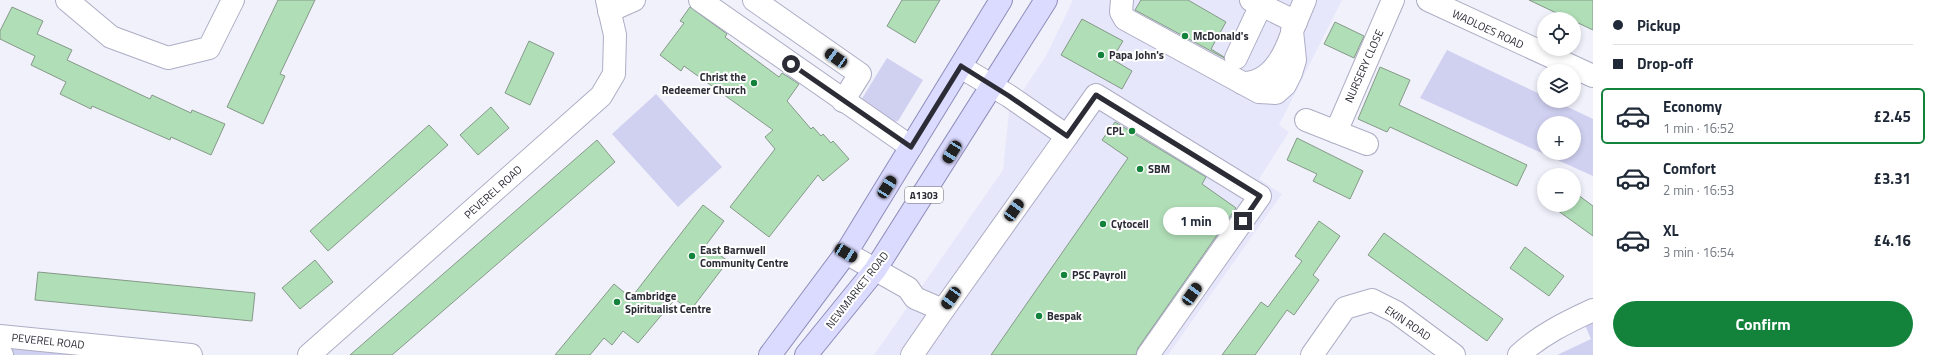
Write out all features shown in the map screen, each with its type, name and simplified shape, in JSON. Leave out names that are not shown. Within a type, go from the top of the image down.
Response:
[{"type":"main road","name":"A1303","points":[[770,355],[846,253],[1001,0]]},
{"type":"main road","name":"NEWMARKET ROAD","points":[[806,355],[876,270],[1046,0]]},
{"type":"street","points":[[67,0],[111,37],[168,58],[209,48],[233,0]]},
{"type":"street","points":[[608,6],[634,0]]},
{"type":"street","points":[[700,0],[911,147]]},
{"type":"street","points":[[754,0],[860,74],[844,101]]},
{"type":"street","points":[[1122,0],[1121,12],[1125,19],[1259,92],[1268,94],[1276,93],[1285,85],[1291,73],[1295,60],[1294,27],[1305,0]]},
{"type":"street","name":"NURSERY CLOSE","points":[[1336,132],[1393,0]]},
{"type":"street","name":"WADLOES ROAD","points":[[1428,0],[1593,76]]},
{"type":"street","points":[[1236,58],[1256,2],[1294,27]]},
{"type":"street","name":"PEVEREL ROAD","points":[[309,355],[601,96],[614,74],[615,35],[608,6]]},
{"type":"street","points":[[961,66],[1067,136]]},
{"type":"street","points":[[912,355],[942,310],[1096,95],[1260,196],[1148,355]]},
{"type":"street","points":[[1306,120],[1367,144]]},
{"type":"street","points":[[846,253],[908,288],[915,298],[942,310]]},
{"type":"street","name":"EKIN ROAD","points":[[1312,355],[1346,308],[1372,300],[1396,312],[1454,355]]},
{"type":"street","points":[[1520,355],[1529,345],[1561,326],[1593,310]]},
{"type":"street","name":"PEVEREL ROAD","points":[[0,336],[191,355]]},
{"type":"shaded area","points":[[1073,0],[1342,0],[1279,125],[1289,132],[1259,179],[1282,194],[1168,355],[874,355],[1003,170],[1009,111],[1046,56]],"holes":[[[1078,75],[1201,146],[1123,102]]]},
{"type":"shaded area","points":[[1447,50],[1537,93],[1537,108],[1570,108],[1593,119],[1593,176],[1581,171],[1581,168],[1575,168],[1558,160],[1581,160],[1581,116],[1537,116],[1537,151],[1420,98]]},
{"type":"shaded area","points":[[887,58],[923,80],[898,121],[883,124],[858,105]]},
{"type":"shaded area","points":[[656,94],[722,167],[678,207],[612,134]]},
{"type":"shaded area","points":[[1593,317],[1593,355],[1557,355],[1591,339],[1584,323]]},
{"type":"shaded area","points":[[10,344],[115,355],[9,355]]},
{"type":"building","points":[[278,0],[315,0],[280,74],[285,76],[263,124],[227,107]]},
{"type":"building","points":[[902,0],[940,0],[915,43],[887,26]]},
{"type":"building","points":[[1141,0],[1188,0],[1226,22],[1211,49],[1224,58],[1135,10]]},
{"type":"building","points":[[1529,0],[1593,0],[1593,30],[1581,24],[1581,12],[1554,12]]},
{"type":"building","points":[[12,7],[43,21],[37,34],[72,50],[67,60],[150,99],[152,95],[191,113],[192,110],[225,124],[211,155],[171,137],[170,140],[92,106],[91,109],[60,94],[66,82],[31,65],[35,56],[0,39],[0,31]]},
{"type":"building","points":[[690,7],[727,34],[725,37],[779,77],[782,73],[799,84],[787,101],[811,129],[813,127],[821,136],[823,134],[831,143],[833,141],[849,159],[823,181],[818,175],[769,237],[730,207],[775,149],[765,137],[773,130],[684,66],[681,71],[660,55],[684,23],[680,21]]},
{"type":"building","points":[[1082,19],[1123,41],[1112,59],[1132,71],[1122,89],[1061,55]]},
{"type":"building","points":[[1335,22],[1364,36],[1354,58],[1324,44]]},
{"type":"building","points":[[529,41],[554,53],[530,105],[505,93]]},
{"type":"building","points":[[1380,67],[1410,80],[1399,105],[1527,165],[1517,186],[1390,127],[1387,132],[1358,119]]},
{"type":"building","points":[[491,107],[509,128],[478,155],[460,135]]},
{"type":"building","points":[[1115,122],[1206,177],[1202,184],[1236,208],[1138,348],[1136,355],[991,355],[1128,158],[1102,140]]},
{"type":"building","points":[[429,125],[448,145],[328,251],[310,231]]},
{"type":"building","points":[[1297,138],[1363,171],[1350,199],[1313,181],[1317,174],[1287,160]]},
{"type":"building","points":[[597,140],[615,162],[392,355],[350,355]]},
{"type":"building","points":[[1581,197],[1593,206],[1593,236],[1560,212],[1581,212]]},
{"type":"building","points":[[703,205],[724,221],[706,245],[728,261],[690,311],[675,299],[638,343],[623,331],[612,345],[604,338],[590,355],[555,355],[614,284],[631,298]]},
{"type":"building","points":[[1319,221],[1340,236],[1313,275],[1319,280],[1294,315],[1287,310],[1255,355],[1222,355],[1261,302],[1268,307],[1302,261],[1295,256]]},
{"type":"building","points":[[1384,233],[1503,319],[1487,341],[1368,255]]},
{"type":"building","points":[[1525,247],[1564,276],[1549,296],[1510,268]]},
{"type":"building","points":[[315,260],[333,282],[300,309],[282,288]]},
{"type":"building","points":[[38,272],[255,293],[252,321],[35,300]]},
{"type":"place","name":"McDonald's","points":[[1185,36]]},
{"type":"place","name":"Papa John's","points":[[1101,55]]},
{"type":"place","name":"Christ the Redeemer Church","points":[[754,83]]},
{"type":"place","name":"CPL","points":[[1132,131]]},
{"type":"place","name":"SBM","points":[[1140,169]]},
{"type":"place","name":"Cytocell","points":[[1103,224]]},
{"type":"place","name":"East Barnwell Community Centre","points":[[692,256]]},
{"type":"place","name":"PSC Payroll","points":[[1064,275]]},
{"type":"place","name":"Cambridge Spiritualist Centre","points":[[617,302]]},
{"type":"place","name":"Bespak","points":[[1039,316]]},
{"type":"route","points":[[791,64],[911,147],[961,66],[1009,96],[1067,136],[1096,95],[1260,196],[1243,221]]}]
